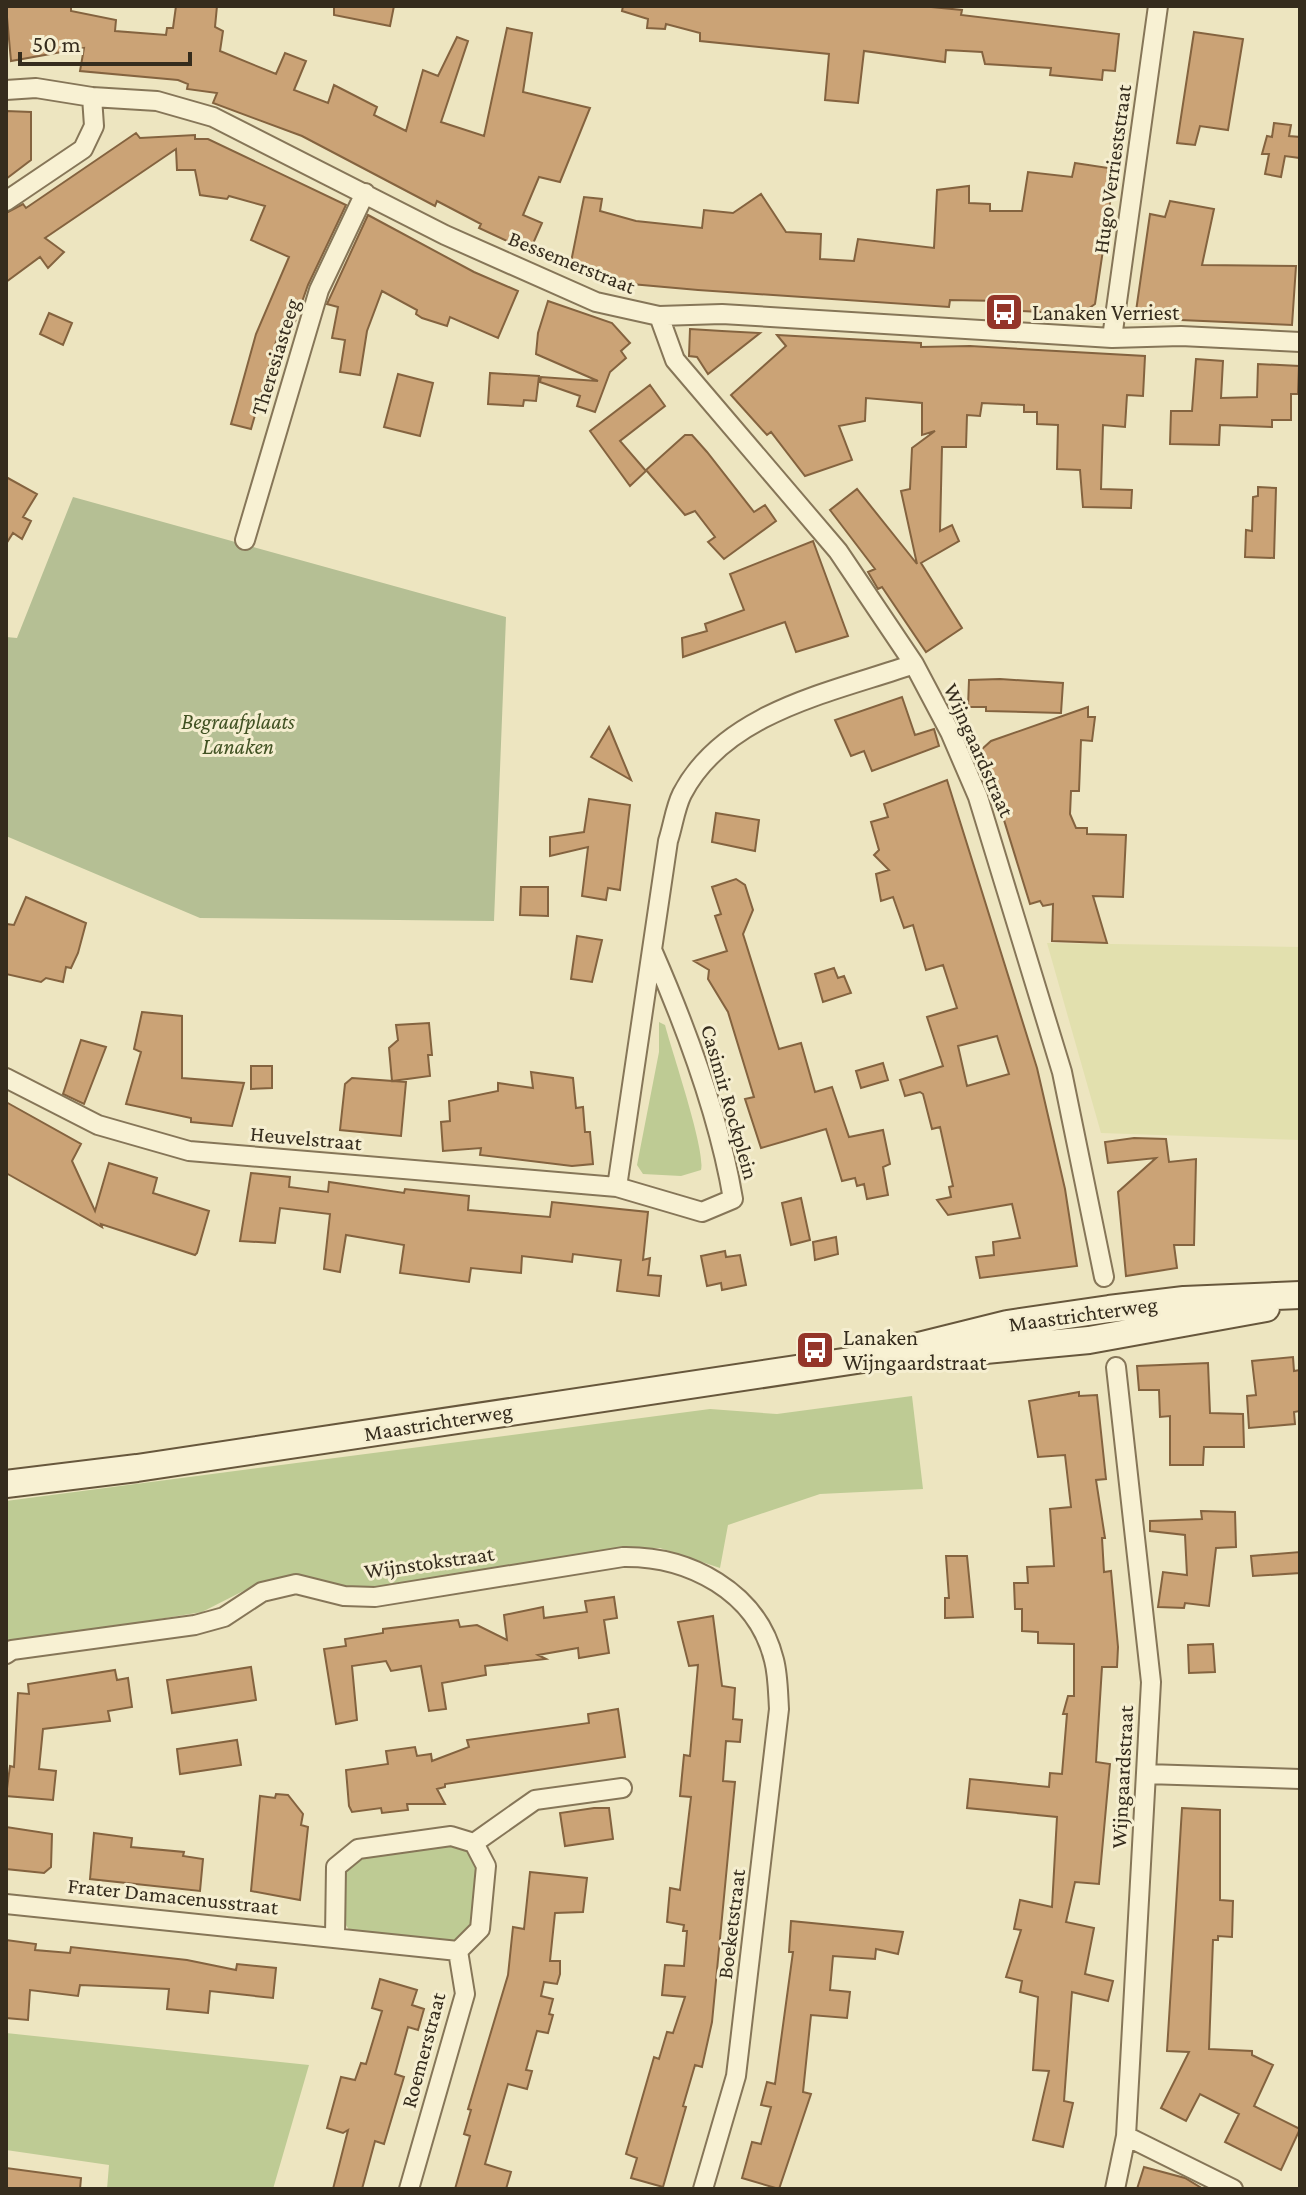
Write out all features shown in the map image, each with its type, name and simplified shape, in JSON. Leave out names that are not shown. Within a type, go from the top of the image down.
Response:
[{"type":"main road","name":"Maastrichterweg","points":[[6,1484],[137,1468],[870,1358],[1007,1324],[1109,1309],[1184,1300],[1300,1297]]},
{"type":"street","name":"Hugo Verrieststraat","points":[[1112,338],[1158,6]]},
{"type":"street","name":"Bessemerstraat","points":[[6,90],[36,88],[92,97],[157,101],[213,117],[445,235],[583,297],[628,312],[659,316],[722,314],[1112,338],[1181,336],[1300,342]]},
{"type":"street","points":[[6,201],[83,149],[94,126],[92,97]]},
{"type":"street","name":"Theresiasteeg","points":[[245,540],[319,290],[365,193]]},
{"type":"street","name":"Wijngaardstraat","points":[[659,316],[675,360],[809,514],[914,664],[950,732],[978,797],[1062,1072],[1104,1277]]},
{"type":"street","points":[[617,1187],[672,830],[682,795],[705,763],[739,732],[776,712],[914,664]]},
{"type":"street","name":"Casimir Rockplein","points":[[617,1187],[674,1200],[702,1212],[733,1199],[729,1171],[679,1011],[653,952]]},
{"type":"street","name":"Heuvelstraat","points":[[6,1078],[98,1125],[189,1151],[617,1187]]},
{"type":"street","name":"Wijngaardstraat","points":[[1115,2189],[1126,2136],[1151,1682],[1116,1367]]},
{"type":"street","name":"Wijnstokstraat","points":[[6,1654],[12,1650],[195,1625],[224,1617],[262,1592],[296,1584],[344,1596],[375,1597],[623,1557],[651,1557],[684,1564],[714,1580],[743,1603],[763,1629],[775,1661]]},
{"type":"street","name":"Boeketstraat","points":[[703,2189],[736,2076],[744,2026],[779,1709],[775,1661]]},
{"type":"street","points":[[1146,1774],[1300,1779]]},
{"type":"street","points":[[474,1843],[535,1800],[622,1788]]},
{"type":"street","points":[[451,1836],[474,1843],[486,1866],[480,1929],[458,1951],[335,1936],[336,1867],[348,1855],[358,1849],[451,1836]]},
{"type":"street","name":"Frater Damacenusstraat","points":[[6,1904],[335,1936]]},
{"type":"street","name":"Roemerstraat","points":[[409,2189],[465,1994],[458,1951]]},
{"type":"street","points":[[1126,2136],[1233,2189]]},
{"type":"shaded area","points":[[1047,943],[1300,947],[1300,1140],[1101,1133]]},
{"type":"green space","name":"Begraafplaats Lanaken","points":[[73,497],[506,617],[494,921],[200,918],[6,836],[6,637],[17,638]]},
{"type":"green space","points":[[659,1022],[665,1025],[694,1123],[701,1159],[701,1170],[681,1176],[643,1174],[637,1165],[659,1052]]},
{"type":"green space","points":[[912,1396],[923,1489],[820,1494],[728,1525],[720,1568],[660,1548],[625,1550],[360,1589],[312,1578],[278,1578],[259,1583],[202,1612],[6,1644],[6,1501],[710,1409],[777,1414]]},
{"type":"green space","points":[[462,1842],[478,1858],[474,1924],[462,1939],[448,1942],[350,1931],[339,1915],[343,1873],[362,1855]]},
{"type":"green space","points":[[6,2033],[309,2065],[273,2189],[107,2189],[109,2165],[6,2150]]},
{"type":"building","points":[[6,6],[71,6],[71,11],[116,20],[115,31],[166,35],[167,28],[173,28],[176,6],[217,6],[215,27],[223,31],[220,51],[276,74],[285,53],[306,61],[294,90],[328,103],[334,85],[377,107],[374,115],[406,131],[423,70],[438,76],[457,37],[468,41],[441,122],[484,136],[507,28],[532,33],[523,92],[590,108],[560,182],[539,177],[523,215],[542,223],[532,246],[520,240],[518,246],[479,228],[481,224],[437,201],[435,206],[302,136],[213,103],[217,93],[187,89],[188,84],[178,80],[80,71],[84,48],[11,61]]},
{"type":"building","points":[[334,6],[394,6],[390,26],[334,15]]},
{"type":"building","points":[[623,6],[921,6],[962,10],[961,15],[1119,34],[1115,71],[1103,70],[1102,80],[1050,75],[1051,68],[985,64],[982,52],[946,50],[945,62],[864,51],[858,103],[825,100],[829,54],[700,41],[700,33],[666,24],[665,29],[647,28],[648,19],[622,11]]},
{"type":"building","points":[[1194,32],[1243,39],[1228,130],[1200,126],[1195,145],[1177,143]]},
{"type":"building","points":[[6,111],[31,112],[31,160],[6,179]]},
{"type":"building","points":[[1274,123],[1291,125],[1289,136],[1300,137],[1300,158],[1285,156],[1281,177],[1265,174],[1269,154],[1262,154],[1267,136],[1272,137]]},
{"type":"building","points":[[136,133],[140,138],[195,135],[195,139],[208,139],[346,205],[308,285],[291,333],[280,328],[251,429],[231,424],[256,334],[289,257],[251,240],[265,206],[229,196],[227,199],[200,195],[195,170],[177,170],[176,149],[45,238],[64,252],[48,268],[40,257],[6,282],[6,213],[23,204],[26,208]]},
{"type":"building","points":[[1075,163],[1115,169],[1095,304],[1081,314],[999,310],[1001,301],[950,300],[949,307],[631,284],[570,267],[584,197],[602,199],[600,211],[636,221],[702,228],[704,210],[733,213],[761,194],[786,232],[821,234],[820,259],[854,261],[858,239],[934,248],[937,190],[969,186],[969,203],[990,204],[990,211],[1022,211],[1028,172],[1072,177]]},
{"type":"building","points":[[1170,201],[1214,209],[1202,265],[1296,266],[1292,325],[1135,318],[1150,214],[1165,217]]},
{"type":"building","points":[[368,215],[474,272],[518,291],[498,338],[450,317],[447,326],[422,318],[416,314],[417,310],[382,291],[367,331],[360,375],[340,372],[345,340],[332,338],[338,307],[327,304]]},
{"type":"building","points":[[548,301],[612,323],[630,343],[621,351],[626,358],[610,372],[595,412],[577,406],[580,396],[540,382],[541,377],[598,381],[536,354],[538,333]]},
{"type":"building","points":[[49,313],[72,323],[63,345],[40,334]]},
{"type":"building","points":[[690,329],[760,333],[708,374],[697,357],[689,356]]},
{"type":"building","points":[[777,335],[921,343],[921,347],[970,346],[1145,356],[1143,396],[1127,395],[1125,427],[1103,425],[1101,489],[1132,490],[1131,508],[1083,507],[1080,470],[1057,469],[1058,425],[1037,424],[1037,412],[1024,412],[1024,405],[982,403],[980,416],[967,415],[966,447],[942,447],[940,531],[952,525],[959,541],[921,563],[962,628],[926,652],[882,587],[878,589],[868,572],[875,569],[830,510],[857,489],[917,564],[901,491],[910,489],[912,448],[935,431],[922,435],[922,403],[866,398],[865,421],[839,426],[852,460],[805,476],[771,432],[767,435],[731,395],[786,346]]},
{"type":"building","points":[[1196,359],[1223,361],[1221,398],[1257,397],[1258,364],[1299,366],[1298,394],[1291,394],[1291,420],[1272,420],[1272,427],[1220,425],[1219,445],[1170,444],[1171,411],[1192,411]]},
{"type":"building","points":[[490,373],[539,376],[536,401],[524,400],[523,406],[488,404]]},
{"type":"building","points":[[398,374],[433,383],[420,436],[384,427]]},
{"type":"building","points":[[650,385],[665,406],[620,441],[646,471],[630,486],[590,431]]},
{"type":"building","points":[[685,435],[692,435],[754,512],[765,505],[776,521],[724,559],[708,542],[715,537],[695,511],[685,515],[646,470]]},
{"type":"building","points":[[6,477],[37,494],[23,517],[31,521],[22,539],[13,533],[6,544]]},
{"type":"building","points":[[1258,487],[1276,488],[1274,558],[1245,557],[1246,530],[1252,531],[1253,497],[1258,496]]},
{"type":"building","points":[[813,541],[848,636],[796,652],[785,622],[683,657],[682,638],[707,631],[705,624],[744,610],[730,574]]},
{"type":"building","points":[[969,680],[1063,683],[1061,713],[986,711],[986,707],[968,707]]},
{"type":"building","points":[[902,697],[915,735],[934,729],[939,746],[872,771],[864,751],[851,756],[835,720]]},
{"type":"building","points":[[1088,707],[1088,717],[1095,717],[1092,741],[1081,740],[1079,791],[1071,791],[1070,814],[1076,828],[1087,828],[1087,834],[1126,835],[1123,897],[1093,896],[1107,943],[1052,941],[1053,904],[1043,906],[1040,901],[1030,904],[982,749],[991,741]]},
{"type":"building","points":[[609,727],[631,780],[591,757]]},
{"type":"building","points":[[947,780],[1037,1068],[1065,1189],[1077,1266],[980,1278],[976,1257],[994,1255],[993,1242],[1020,1238],[1012,1204],[948,1215],[937,1200],[951,1197],[949,1187],[953,1186],[940,1127],[932,1129],[923,1094],[905,1096],[900,1080],[943,1066],[927,1017],[957,1008],[943,965],[926,970],[913,925],[904,928],[893,897],[881,901],[876,874],[889,870],[874,855],[879,850],[871,822],[888,817],[884,804]],"holes":[[[997,1036],[1009,1074],[967,1086],[958,1046]]]},
{"type":"building","points":[[589,799],[630,805],[620,890],[608,888],[606,900],[582,896],[588,847],[550,856],[550,837],[584,832]]},
{"type":"building","points":[[716,813],[759,820],[755,851],[712,842]]},
{"type":"building","points":[[736,879],[745,885],[753,910],[743,934],[779,1049],[801,1043],[815,1092],[832,1087],[849,1137],[883,1130],[890,1164],[883,1167],[888,1195],[867,1199],[864,1184],[857,1186],[855,1178],[842,1181],[826,1129],[761,1148],[745,1099],[754,1097],[728,1012],[708,979],[709,970],[694,961],[727,951],[715,916],[721,914],[712,887]]},
{"type":"building","points":[[521,887],[548,887],[548,916],[520,915]]},
{"type":"building","points":[[26,897],[86,923],[78,953],[71,968],[66,967],[63,982],[46,978],[41,982],[6,974],[6,924],[14,925]]},
{"type":"building","points":[[577,936],[602,940],[592,982],[571,979]]},
{"type":"building","points":[[834,968],[838,978],[844,976],[851,993],[823,1002],[815,974]]},
{"type":"building","points":[[142,1012],[182,1016],[182,1078],[244,1083],[232,1126],[191,1122],[191,1118],[126,1104],[141,1052],[134,1049]]},
{"type":"building","points":[[429,1023],[430,1076],[392,1081],[389,1048],[398,1040],[396,1025]]},
{"type":"building","points":[[81,1040],[106,1047],[84,1104],[63,1094]]},
{"type":"building","points":[[883,1063],[888,1080],[861,1088],[856,1071]]},
{"type":"building","points":[[251,1066],[272,1066],[272,1088],[251,1089]]},
{"type":"building","points":[[531,1072],[573,1078],[576,1108],[583,1107],[585,1132],[590,1132],[593,1164],[572,1166],[480,1155],[481,1148],[443,1151],[441,1122],[450,1121],[449,1101],[498,1091],[498,1083],[533,1088]]},
{"type":"building","points":[[352,1078],[406,1082],[401,1136],[340,1130],[345,1084]]},
{"type":"building","points":[[6,1102],[81,1144],[72,1161],[95,1211],[109,1163],[157,1178],[153,1193],[209,1211],[197,1253],[195,1255],[101,1224],[102,1227],[6,1173]]},
{"type":"building","points":[[1134,1138],[1166,1139],[1169,1162],[1196,1159],[1194,1245],[1174,1245],[1177,1268],[1126,1276],[1118,1192],[1156,1158],[1108,1163],[1105,1142]]},
{"type":"building","points":[[251,1173],[290,1177],[289,1187],[328,1192],[329,1182],[404,1193],[405,1189],[469,1196],[468,1210],[550,1217],[552,1202],[648,1212],[643,1260],[650,1258],[648,1275],[661,1276],[659,1296],[617,1291],[621,1260],[573,1254],[572,1262],[522,1256],[521,1273],[471,1268],[469,1282],[400,1273],[404,1245],[346,1235],[340,1272],[324,1269],[330,1214],[280,1208],[275,1243],[240,1241]]},
{"type":"building","points":[[801,1198],[810,1240],[791,1245],[782,1203]]},
{"type":"building","points":[[836,1237],[838,1254],[815,1260],[813,1242]]},
{"type":"building","points":[[725,1251],[726,1257],[740,1255],[746,1285],[722,1290],[721,1283],[707,1286],[701,1256]]},
{"type":"building","points":[[1293,1357],[1294,1371],[1300,1370],[1300,1411],[1294,1412],[1295,1424],[1249,1428],[1247,1396],[1256,1395],[1252,1361]]},
{"type":"building","points":[[1208,1363],[1210,1413],[1243,1414],[1244,1447],[1204,1447],[1203,1465],[1170,1465],[1170,1416],[1160,1417],[1159,1390],[1139,1390],[1137,1366]]},
{"type":"building","points":[[1079,1392],[1079,1396],[1097,1395],[1106,1479],[1096,1480],[1105,1538],[1102,1538],[1104,1572],[1111,1571],[1118,1647],[1117,1667],[1102,1667],[1096,1762],[1110,1764],[1099,1884],[1075,1882],[1066,1922],[1094,1928],[1085,1974],[1113,1981],[1108,2001],[1072,1992],[1064,2101],[1073,2103],[1063,2147],[1033,2140],[1049,2071],[1033,2070],[1038,1997],[1020,1992],[1022,1981],[1006,1977],[1021,1930],[1014,1929],[1020,1900],[1052,1907],[1057,1817],[967,1808],[970,1779],[1049,1787],[1050,1773],[1062,1774],[1067,1714],[1063,1714],[1068,1696],[1074,1696],[1074,1644],[1038,1643],[1038,1632],[1022,1631],[1022,1609],[1015,1609],[1014,1583],[1028,1583],[1027,1567],[1054,1566],[1050,1509],[1071,1507],[1065,1455],[1038,1457],[1029,1401]]},
{"type":"building","points":[[1201,1511],[1235,1512],[1236,1547],[1216,1548],[1209,1606],[1185,1603],[1184,1608],[1158,1607],[1163,1572],[1187,1575],[1185,1535],[1150,1531],[1150,1521],[1202,1519]]},
{"type":"building","points":[[1300,1552],[1300,1573],[1253,1576],[1251,1556]]},
{"type":"building","points":[[946,1556],[967,1556],[973,1617],[945,1618],[945,1598],[949,1598]]},
{"type":"building","points":[[614,1597],[617,1618],[604,1620],[609,1653],[579,1658],[578,1648],[538,1655],[546,1659],[485,1666],[486,1675],[442,1683],[446,1709],[429,1711],[421,1666],[391,1671],[386,1661],[352,1666],[357,1720],[336,1724],[324,1649],[346,1646],[345,1639],[383,1633],[383,1629],[458,1620],[460,1627],[477,1625],[507,1640],[504,1615],[543,1607],[544,1618],[587,1612],[585,1601]]},
{"type":"building","points":[[713,1616],[722,1686],[735,1688],[733,1719],[742,1720],[740,1742],[726,1741],[723,1781],[735,1782],[712,2022],[702,2067],[695,2065],[663,2187],[631,2178],[637,2158],[626,2154],[654,2057],[659,2059],[667,2032],[673,2033],[685,1997],[662,1995],[665,1965],[684,1966],[687,1931],[683,1931],[684,1925],[667,1922],[670,1888],[680,1890],[691,1797],[680,1796],[684,1755],[690,1756],[698,1665],[689,1666],[678,1622]]},
{"type":"building","points":[[1213,1644],[1215,1672],[1189,1673],[1188,1645]]},
{"type":"building","points":[[251,1667],[256,1700],[172,1713],[167,1680]]},
{"type":"building","points":[[115,1670],[117,1680],[128,1678],[132,1707],[108,1711],[110,1721],[43,1729],[39,1769],[56,1771],[53,1800],[6,1796],[10,1766],[14,1767],[18,1693],[29,1694],[28,1684]]},
{"type":"building","points":[[618,1709],[625,1757],[445,1784],[445,1787],[437,1789],[445,1804],[407,1804],[408,1810],[382,1813],[381,1808],[352,1812],[349,1806],[346,1770],[388,1764],[386,1751],[415,1747],[417,1756],[431,1754],[432,1761],[469,1747],[467,1740],[589,1723],[588,1714]]},
{"type":"building","points":[[237,1740],[241,1765],[180,1774],[177,1749]]},
{"type":"building","points":[[276,1794],[288,1795],[303,1814],[301,1825],[308,1827],[300,1900],[251,1891],[260,1796],[275,1798]]},
{"type":"building","points":[[609,1808],[613,1839],[565,1846],[560,1813]]},
{"type":"building","points":[[1182,1808],[1220,1810],[1220,1900],[1233,1901],[1232,1937],[1218,1936],[1218,1940],[1213,1940],[1209,2049],[1252,2051],[1252,2055],[1273,2065],[1254,2106],[1300,2129],[1281,2170],[1225,2142],[1239,2114],[1200,2094],[1186,2121],[1161,2108],[1189,2052],[1167,2051]]},
{"type":"building","points":[[6,1827],[52,1834],[51,1867],[44,1873],[6,1869]]},
{"type":"building","points":[[94,1833],[132,1838],[131,1847],[184,1852],[183,1856],[203,1859],[200,1891],[90,1879]]},
{"type":"building","points":[[530,1872],[587,1878],[583,1912],[555,1913],[550,1961],[560,1961],[560,1974],[557,1984],[544,1982],[541,1996],[553,1999],[548,2033],[537,2031],[526,2070],[532,2071],[527,2089],[508,2084],[485,2164],[511,2172],[506,2189],[455,2189],[470,2136],[464,2134],[471,2110],[468,2109],[508,1975],[513,1927],[524,1929]]},
{"type":"building","points":[[791,1921],[903,1932],[898,1954],[876,1949],[875,1959],[833,1956],[830,1990],[850,1992],[847,2018],[811,2015],[803,2092],[811,2094],[779,2189],[742,2178],[752,2142],[761,2144],[771,2107],[761,2105],[767,2082],[775,2084],[793,1952],[789,1952]]},
{"type":"building","points":[[6,1940],[36,1944],[35,1950],[70,1953],[71,1947],[187,1960],[236,1970],[237,1964],[276,1968],[273,1998],[210,1991],[208,2013],[167,2009],[169,1989],[80,1985],[78,1996],[30,1990],[28,2020],[6,2018]]},
{"type":"building","points":[[380,1979],[417,1990],[412,2005],[424,2009],[418,2030],[408,2027],[395,2074],[404,2077],[384,2144],[375,2141],[362,2189],[333,2189],[348,2130],[343,2133],[327,2128],[341,2077],[355,2080],[361,2063],[366,2064],[382,2011],[372,2008]]},
{"type":"building","points":[[1144,2167],[1185,2178],[1203,2189],[1137,2189]]},
{"type":"building","points":[[6,2168],[81,2178],[80,2189],[6,2189]]},
{"type":"place","name":"Lanaken Verriest","points":[[1004,312]]},
{"type":"place","name":"Lanaken Wijngaardstraat","points":[[815,1350]]}]
